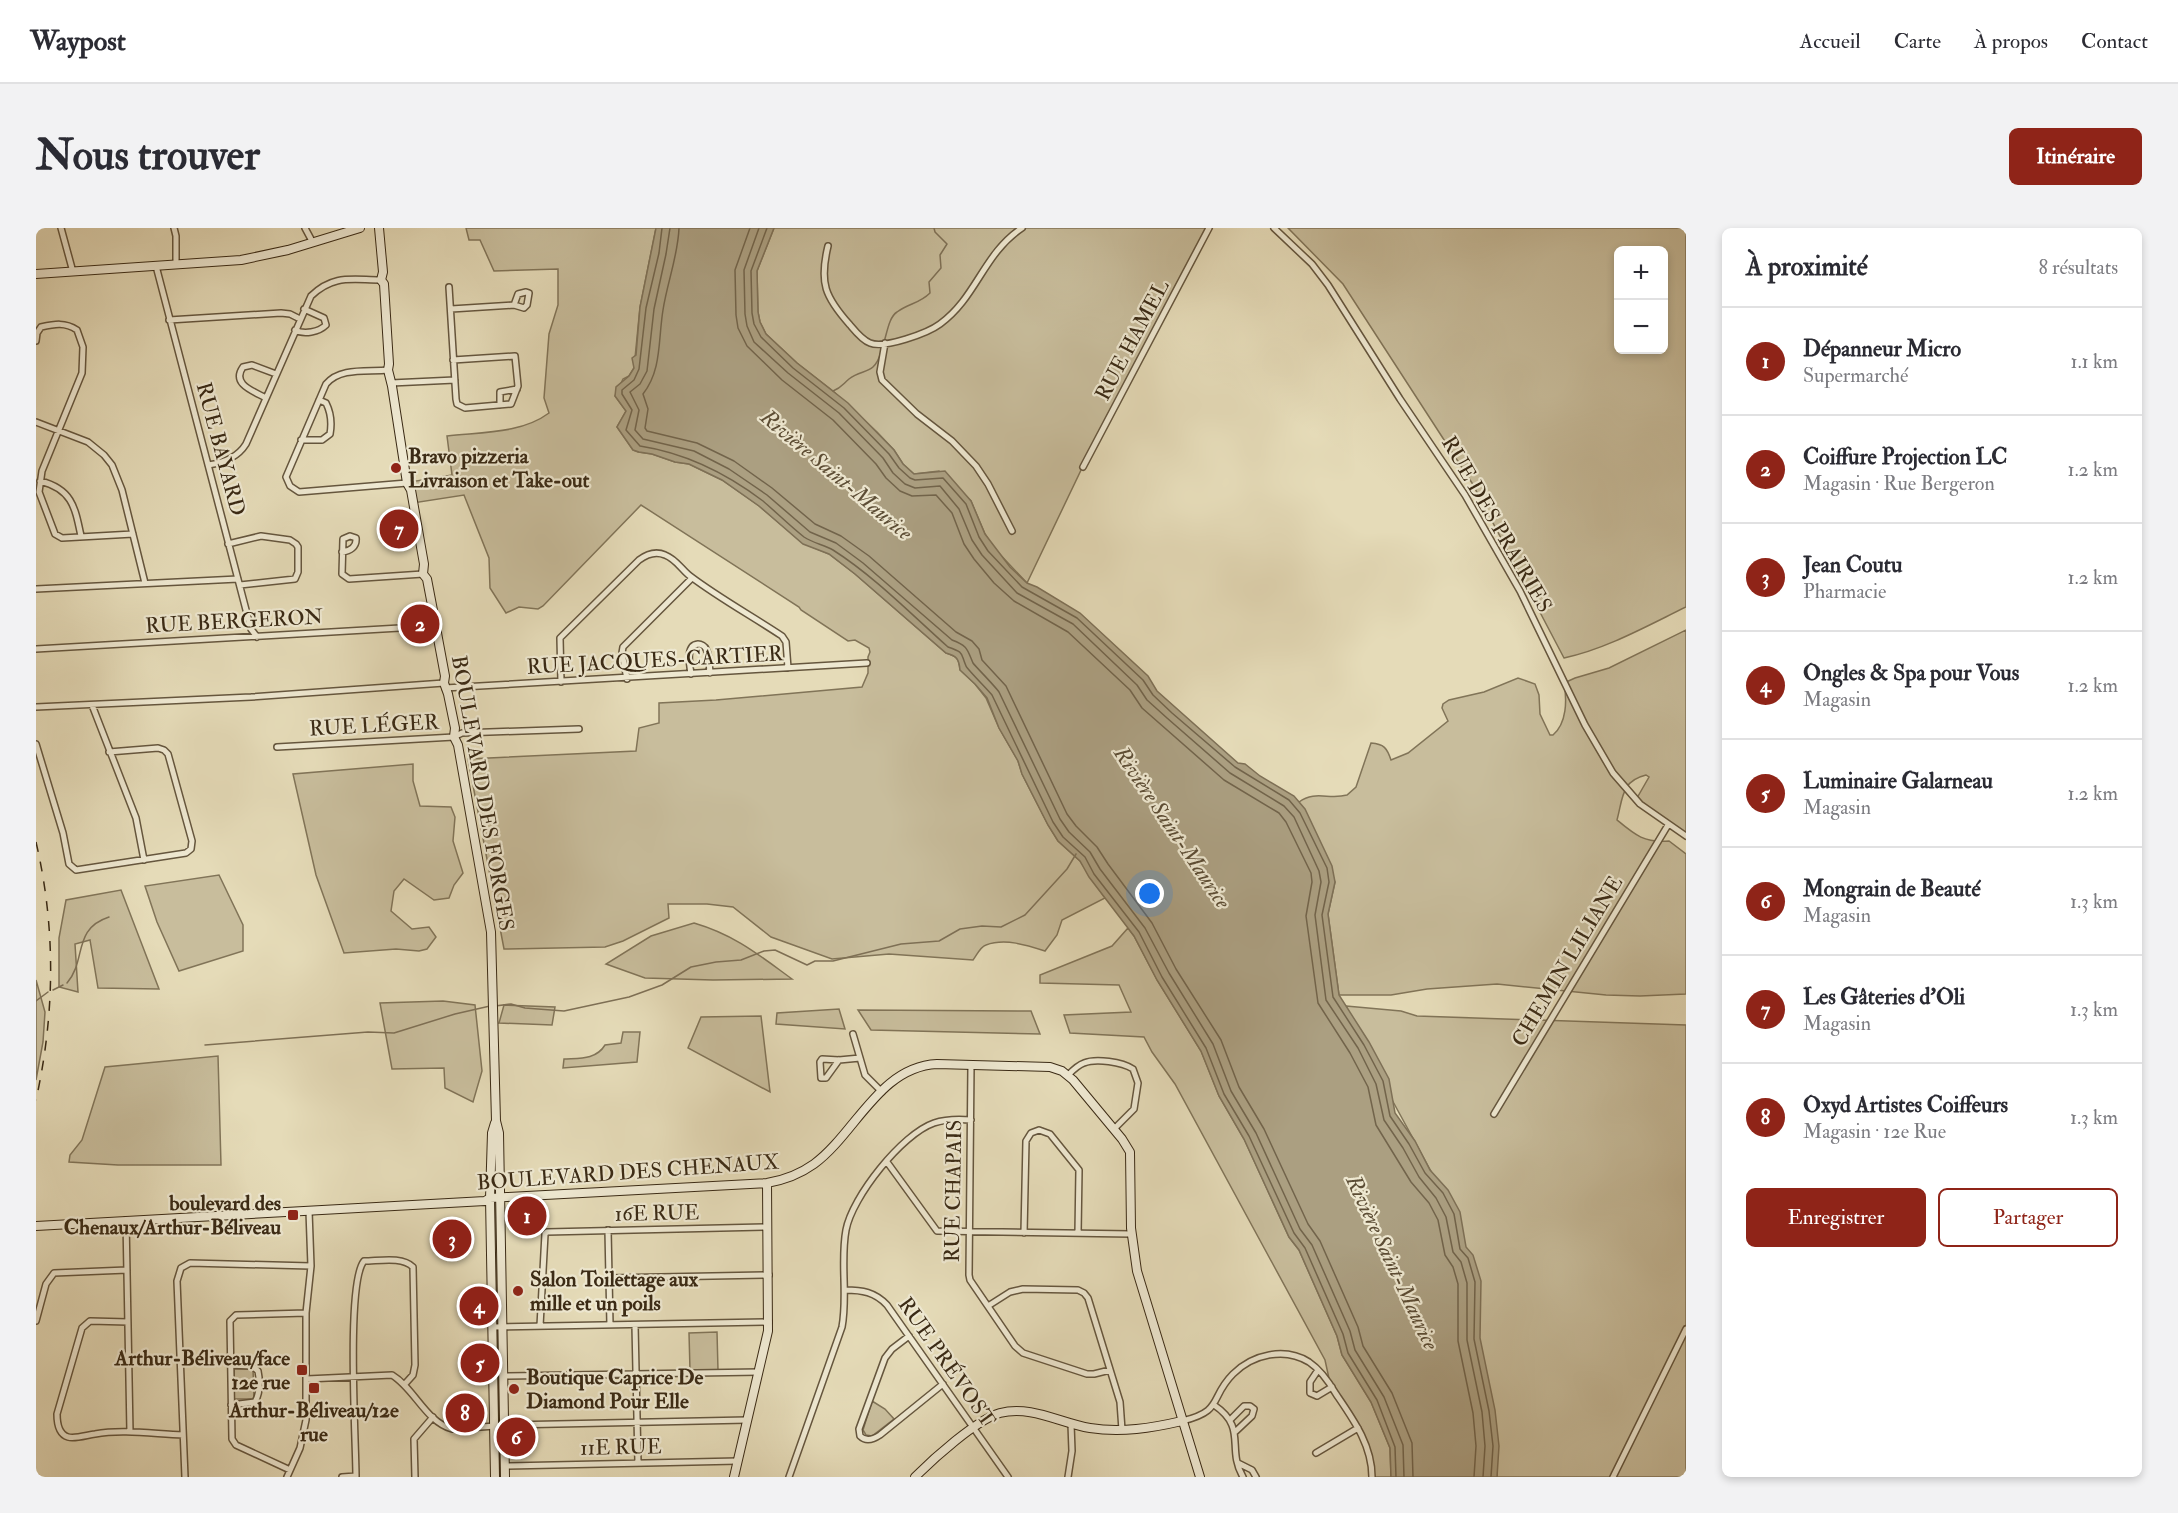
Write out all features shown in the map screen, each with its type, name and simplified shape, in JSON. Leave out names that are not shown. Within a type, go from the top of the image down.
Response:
[{"type":"street","points":[[61,228],[73,272]]},
{"type":"street","points":[[174,228],[176,266]]},
{"type":"street","points":[[305,228],[312,241]]},
{"type":"street","points":[[36,274],[176,266],[253,258],[360,228]]},
{"type":"street","name":"BOULEVARD DES FORGES","points":[[379,228],[384,272],[381,280],[384,284],[388,370],[407,483],[411,490],[424,564],[423,574],[427,579],[435,621],[434,626],[443,665],[444,686],[448,694],[454,737],[460,755],[491,932],[496,1121],[499,1133],[505,1477]]},
{"type":"street","points":[[828,246],[823,268],[827,291],[833,307],[871,344],[885,344],[923,334],[951,315],[968,297],[999,246],[1022,228]]},
{"type":"street","name":"RUE HAMEL","points":[[1083,467],[1209,228]]},
{"type":"street","name":"RUE DES PRAIRIES","points":[[1274,228],[1312,264],[1328,285],[1400,399],[1465,495],[1520,591],[1581,716],[1612,773],[1634,798],[1686,837]]},
{"type":"street","name":"RUE BAYARD","points":[[156,266],[251,629],[258,637]]},
{"type":"street","points":[[208,465],[223,462],[240,453],[246,444],[311,296],[323,285],[339,279],[381,280]]},
{"type":"street","points":[[449,287],[451,309],[453,360],[456,402],[460,407],[511,404],[517,389],[515,356],[453,360]]},
{"type":"street","points":[[451,309],[514,306]]},
{"type":"street","points":[[295,330],[308,333],[326,325],[324,318],[304,309]]},
{"type":"street","points":[[170,320],[281,313],[300,319]]},
{"type":"street","points":[[36,341],[39,328],[52,324],[70,325],[77,330],[81,338],[83,352],[82,373],[40,481],[39,492],[55,534],[62,538],[133,534]]},
{"type":"street","points":[[885,344],[880,378],[917,414],[958,446],[976,466],[988,484],[1011,531]]},
{"type":"street","points":[[266,398],[241,384],[238,379],[239,372],[243,367],[252,366],[276,374]]},
{"type":"street","points":[[388,370],[338,374],[326,384],[286,477],[288,484],[299,492],[407,483]]},
{"type":"street","points":[[391,383],[455,380]]},
{"type":"street","points":[[500,405],[501,392],[517,389]]},
{"type":"street","points":[[301,440],[322,440],[330,434],[332,423],[330,412],[326,403],[319,400]]},
{"type":"street","points":[[36,422],[88,442],[108,460],[120,484],[145,584]]},
{"type":"street","points":[[40,481],[56,486],[70,498],[76,512],[81,536]]},
{"type":"street","points":[[36,589],[295,579],[298,572],[298,547],[290,540],[261,536],[228,544]]},
{"type":"street","points":[[342,552],[342,574],[349,579],[423,574]]},
{"type":"street","points":[[561,682],[560,638],[641,558],[654,553],[664,554],[671,558],[692,578],[783,637],[786,642],[788,668]]},
{"type":"street","points":[[627,679],[623,647],[692,578]]},
{"type":"street","name":"RUE BERGERON","points":[[36,649],[434,626]]},
{"type":"street","points":[[691,674],[690,651],[698,644],[707,650],[710,673]]},
{"type":"street","name":"RUE JACQUES-CARTIER","points":[[36,707],[627,679],[867,663]]},
{"type":"street","points":[[92,705],[136,818],[144,860]]},
{"type":"street","name":"RUE LÉGER","points":[[278,747],[454,737],[462,733],[579,729]]},
{"type":"street","points":[[36,744],[63,832],[69,864],[75,870],[186,853],[191,849],[192,841],[168,754],[158,748],[110,752]]},
{"type":"street","name":"CHEMIN LILIANE","points":[[1494,1114],[1668,825]]},
{"type":"street","points":[[853,1034],[866,1077],[882,1092]]},
{"type":"street","points":[[839,1060],[860,1058]]},
{"type":"street","points":[[1114,1129],[1134,1109],[1138,1086],[1134,1071],[1116,1062],[1082,1064],[1068,1075],[1127,1145],[1131,1156],[1131,1234],[1141,1289],[1200,1477]]},
{"type":"street","name":"BOULEVARD DES CHENAUX","points":[[36,1226],[767,1183],[791,1177],[815,1163],[882,1092],[898,1077],[916,1068],[933,1065],[1048,1066],[1068,1075]]},
{"type":"street","name":"RUE CHAPAIS","points":[[971,1065],[969,1277],[1015,1346],[1026,1355],[1089,1374],[1110,1370]]},
{"type":"street","points":[[789,1477],[840,1333],[845,1310],[844,1243],[850,1215],[861,1193],[887,1162],[923,1128],[941,1121],[971,1120]]},
{"type":"street","name":"BOULEVARD DES FORGES","points":[[495,1477],[490,1198],[492,1133],[496,1121]]},
{"type":"street","points":[[1024,1233],[1026,1141],[1030,1133],[1039,1130],[1050,1134],[1079,1170],[1078,1233]]},
{"type":"street","points":[[887,1162],[935,1230],[1131,1234]]},
{"type":"street","points":[[734,1477],[769,1322],[767,1183]]},
{"type":"street","points":[[287,1477],[304,1432],[306,1420],[306,1313],[311,1266],[309,1211]]},
{"type":"street","points":[[126,1220],[130,1432]]},
{"type":"street","name":"16E RUE","points":[[540,1326],[546,1232],[768,1227]]},
{"type":"street","points":[[608,1230],[610,1325]]},
{"type":"street","points":[[342,1477],[356,1477],[353,1320],[360,1265],[364,1262],[402,1261],[409,1262],[413,1267],[415,1354],[413,1375],[404,1385]]},
{"type":"street","points":[[185,1477],[177,1281],[181,1268],[190,1263],[311,1266]]},
{"type":"street","points":[[36,1321],[46,1284],[54,1273],[127,1270]]},
{"type":"street","points":[[609,1278],[769,1275]]},
{"type":"street","name":"RUE PRÉVOST","points":[[845,1290],[863,1290],[881,1299],[1008,1477]]},
{"type":"street","points":[[988,1306],[1006,1294],[1019,1290],[1082,1292],[1088,1298],[1120,1401],[1122,1430]]},
{"type":"street","points":[[290,1470],[236,1445],[232,1439],[230,1321],[236,1315],[306,1313]]},
{"type":"street","points":[[128,1322],[94,1321],[84,1326],[57,1413],[57,1424],[63,1435],[71,1438],[102,1432],[183,1435]]},
{"type":"street","points":[[492,1327],[769,1322]]},
{"type":"street","points":[[634,1325],[638,1463]]},
{"type":"street","points":[[1613,1477],[1686,1329]]},
{"type":"street","points":[[909,1336],[892,1348],[885,1358],[859,1429],[860,1436],[864,1439],[872,1439],[880,1435],[943,1384]]},
{"type":"street","points":[[915,1477],[974,1427],[993,1416],[1015,1411],[1032,1412],[1096,1429],[1122,1430],[1151,1427],[1205,1414],[1214,1405],[1225,1384],[1245,1364],[1261,1356],[1280,1354],[1306,1361],[1318,1370],[1332,1387],[1358,1428],[1370,1456],[1372,1477]]},
{"type":"street","points":[[230,1365],[252,1365],[259,1375],[259,1395],[255,1402],[231,1405]]},
{"type":"street","points":[[1318,1370],[1310,1382],[1311,1394],[1317,1396],[1332,1387]]},
{"type":"street","points":[[503,1376],[759,1372]]},
{"type":"street","points":[[307,1379],[392,1375],[433,1417],[450,1429],[504,1425],[747,1420]]},
{"type":"street","points":[[1214,1405],[1231,1419],[1235,1432],[1238,1463],[1243,1477]]},
{"type":"street","points":[[1231,1419],[1245,1406],[1254,1409],[1252,1416],[1235,1432]]},
{"type":"street","points":[[415,1477],[414,1439],[433,1417]]},
{"type":"street","points":[[1071,1424],[1072,1451],[1069,1476],[1077,1477]]},
{"type":"street","points":[[1316,1453],[1358,1428]]},
{"type":"street","name":"11E RUE","points":[[505,1466],[738,1461]]},
{"type":"street","points":[[1238,1463],[1252,1470],[1256,1477]]},
{"type":"shaded area","points":[[466,228],[656,228],[640,307],[634,368],[629,376],[623,379],[615,396],[626,411],[617,427],[633,450],[689,464],[722,480],[759,506],[803,543],[829,554],[946,653],[957,658],[960,670],[986,698],[1048,825],[1058,841],[1080,861],[1105,898],[1062,920],[1057,935],[1045,951],[1001,942],[984,946],[973,960],[889,954],[832,959],[771,937],[733,907],[707,904],[668,904],[669,918],[623,941],[605,947],[504,949],[468,759],[636,751],[639,728],[659,723],[659,703],[862,687],[868,673],[870,652],[869,648],[855,640],[848,641],[641,505],[543,606],[538,609],[519,607],[506,613],[490,588],[489,558],[464,495],[413,503],[410,482],[452,475],[447,436],[513,428],[538,420],[549,413],[544,398],[549,334],[558,305],[558,269],[494,271],[480,240],[469,240]]},
{"type":"shaded area","points":[[774,228],[1208,228],[1105,420],[1027,583],[993,547],[971,501],[939,471],[914,474],[877,432],[766,334],[758,312],[757,271]]},
{"type":"shaded area","points":[[1288,228],[1686,228],[1686,607],[1611,643],[1564,658],[1472,483],[1343,284]]},
{"type":"shaded area","points":[[1686,630],[1686,834],[1637,798],[1649,777],[1646,775],[1632,781],[1627,786],[1617,820],[1640,837],[1653,841],[1669,841],[1686,854],[1686,994],[1606,995],[1497,984],[1427,989],[1391,995],[1339,995],[1328,914],[1335,882],[1299,802],[1316,796],[1347,795],[1356,787],[1371,743],[1384,747],[1391,760],[1408,753],[1448,721],[1442,708],[1443,704],[1449,700],[1484,692],[1518,678],[1535,684],[1539,695],[1540,714],[1550,735],[1553,735],[1561,724],[1566,704],[1564,683],[1609,668]]},
{"type":"shaded area","points":[[413,764],[413,781],[420,806],[451,807],[455,817],[453,841],[463,873],[454,885],[449,898],[434,900],[404,879],[394,891],[391,911],[412,929],[429,927],[436,937],[427,949],[344,953],[316,875],[293,774]]},
{"type":"shaded area","points":[[219,875],[243,925],[243,951],[179,971],[157,922],[145,886]]},
{"type":"shaded area","points":[[121,890],[159,989],[98,988],[90,940],[75,944],[78,992],[59,987],[59,938],[66,900]]},
{"type":"shaded area","points":[[694,923],[722,933],[792,979],[645,978],[606,964],[651,936]]},
{"type":"shaded area","points":[[1128,928],[1201,1051],[1219,1096],[1244,1139],[1289,1237],[1299,1250],[1337,1336],[1342,1355],[1371,1402],[1390,1448],[1391,1477],[1370,1477],[1370,1463],[1359,1429],[1330,1383],[1325,1360],[1175,1084],[1144,1037],[1070,1033],[1064,1015],[1131,1012],[1119,985],[1040,983],[1040,975],[1112,946]]},
{"type":"shaded area","points":[[36,980],[45,1012],[43,1042],[36,1080]]},
{"type":"shaded area","points":[[443,1001],[475,1005],[482,1071],[473,1102],[445,1088],[444,1068],[392,1069],[380,1003]]},
{"type":"shaded area","points":[[504,1005],[555,1007],[552,1025],[499,1023]]},
{"type":"shaded area","points":[[1346,1006],[1401,1011],[1417,1016],[1686,1025],[1686,1477],[1497,1477],[1495,1429],[1439,1186],[1379,1076]]},
{"type":"shaded area","points":[[839,1009],[845,1029],[776,1024],[777,1013]]},
{"type":"shaded area","points":[[858,1010],[1031,1011],[1040,1034],[871,1030]]},
{"type":"shaded area","points":[[761,1016],[770,1092],[688,1048],[701,1017]]},
{"type":"shaded area","points":[[623,1032],[640,1032],[637,1062],[563,1068],[564,1059],[592,1056],[605,1045],[621,1043]]},
{"type":"shaded area","points":[[218,1056],[221,1165],[118,1165],[69,1162],[70,1155],[82,1140],[105,1067]]},
{"type":"shaded area","points":[[717,1332],[718,1370],[690,1370],[689,1333]]},
{"type":"shaded area","points":[[234,1369],[253,1369],[254,1399],[234,1399]]},
{"type":"shaded area","points":[[872,1401],[885,1409],[894,1419],[872,1436],[866,1435],[863,1430]]},
{"type":"water","name":"Rivière Saint-Maurice","points":[[656,228],[774,228],[757,271],[758,312],[766,334],[797,363],[848,403],[914,474],[945,471],[971,501],[985,534],[1010,567],[1027,583],[1080,613],[1148,676],[1157,691],[1238,763],[1245,764],[1260,776],[1294,796],[1305,809],[1332,866],[1335,882],[1328,914],[1339,995],[1389,1079],[1395,1113],[1415,1141],[1430,1170],[1448,1190],[1460,1212],[1466,1247],[1473,1255],[1481,1281],[1480,1338],[1495,1410],[1499,1446],[1497,1477],[1391,1477],[1390,1448],[1371,1402],[1342,1355],[1337,1336],[1299,1250],[1289,1237],[1244,1139],[1219,1096],[1201,1051],[1157,980],[1134,936],[1089,877],[1080,861],[1058,841],[1048,825],[1022,774],[1018,761],[999,728],[987,698],[960,670],[957,658],[946,653],[829,554],[803,544],[759,506],[722,480],[689,464],[633,450],[617,427],[626,411],[615,396],[616,387],[629,376],[634,368],[632,358],[636,355],[640,307]]},
{"type":"waterway","points":[[884,342],[894,314],[930,293],[929,282],[941,268],[940,255],[947,244],[934,228]]},
{"type":"waterway","points":[[833,391],[875,365],[881,352]]},
{"type":"waterway","points":[[495,1006],[511,1004],[525,1008],[564,1011],[629,997],[662,985],[691,967],[741,960],[764,951],[775,950],[807,965],[815,961],[833,961],[901,944],[939,941],[960,929],[982,926],[1001,927],[1025,915],[1067,869],[1076,854]]},
{"type":"waterway","points":[[67,983],[77,965],[85,937],[90,929],[97,922],[109,917]]},
{"type":"waterway","points":[[53,990],[63,985]]},
{"type":"waterway","points":[[36,1001],[48,992]]},
{"type":"waterway","points":[[205,1045],[368,1032],[394,1033],[490,1006]]},
{"type":"railway","points":[[36,842],[47,906],[51,971],[47,1036],[36,1100]]},
{"type":"place","name":"Bravo pizzeria Livraison et Take-out","points":[[396,468]]},
{"type":"place","name":"Les Gâteries d'Oli","points":[[399,529]]},
{"type":"place","name":"Coiffure Projection LC","points":[[420,624]]},
{"type":"place","name":"boulevard des Chenaux/Arthur-Béliveau","points":[[293,1215]]},
{"type":"place","name":"Dépanneur Micro","points":[[527,1216]]},
{"type":"place","name":"Jean Coutu","points":[[452,1239]]},
{"type":"place","name":"Salon Toilettage aux mille et un poils","points":[[518,1291]]},
{"type":"place","name":"Ongles & Spa pour Vous","points":[[479,1306]]},
{"type":"place","name":"Luminaire Galarneau","points":[[480,1363]]},
{"type":"place","name":"Arthur-Béliveau/face 12e rue","points":[[302,1370]]},
{"type":"place","name":"Arthur-Béliveau/12e rue","points":[[314,1388]]},
{"type":"place","name":"Boutique Caprice De Diamond Pour Elle","points":[[514,1389]]},
{"type":"place","name":"Oxyd Artistes Coiffeurs","points":[[465,1413]]},
{"type":"place","name":"Mongrain de Beauté","points":[[516,1437]]}]
